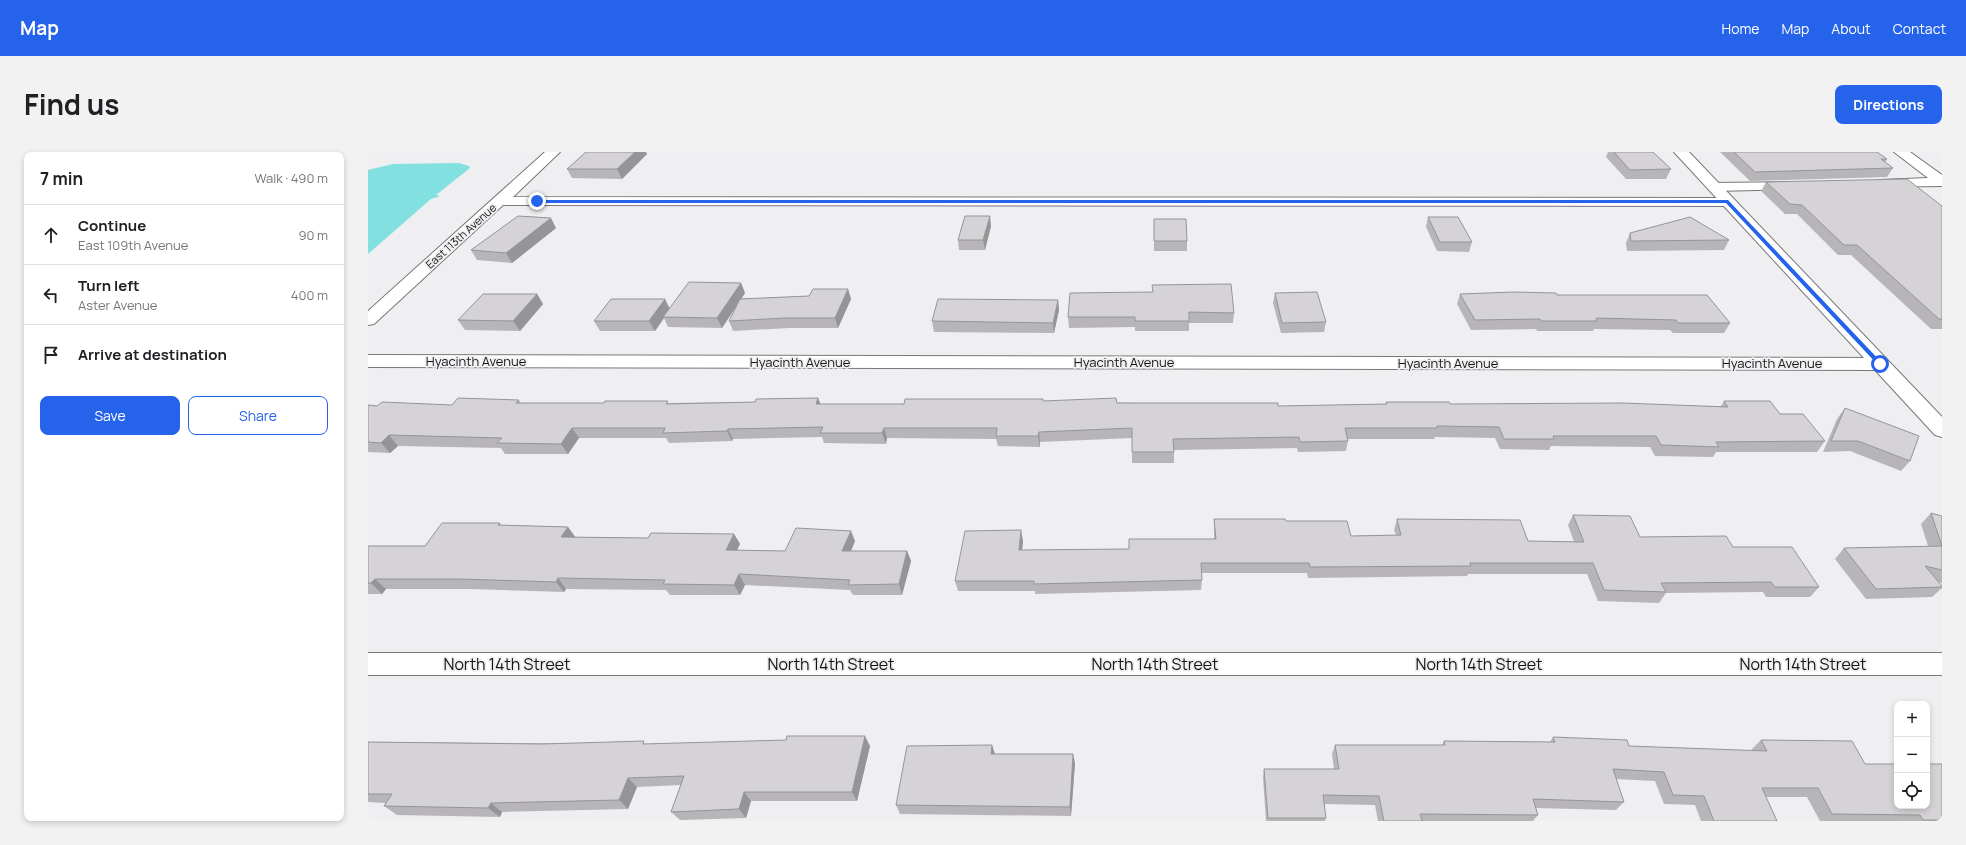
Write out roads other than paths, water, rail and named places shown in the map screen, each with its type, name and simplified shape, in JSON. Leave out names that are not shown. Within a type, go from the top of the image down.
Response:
[{"type":"street","name":"East 113th Avenue","points":[[368,320],[553,152]]},
{"type":"street","points":[[1681,152],[1942,430]]},
{"type":"street","points":[[1901,152],[1942,182]]},
{"type":"street","points":[[1863,184],[1942,182]]},
{"type":"street","points":[[1714,188],[1808,185]]},
{"type":"street","points":[[499,201],[1728,202]]},
{"type":"street","name":"Hyacinth Avenue","points":[[368,361],[1880,364]]},
{"type":"street","name":"North 14th Street","points":[[368,664],[1942,664]]},
{"type":"water","points":[[459,163],[469,166],[470,168],[436,195],[440,196],[431,199],[368,254],[368,170],[393,164]]}]
